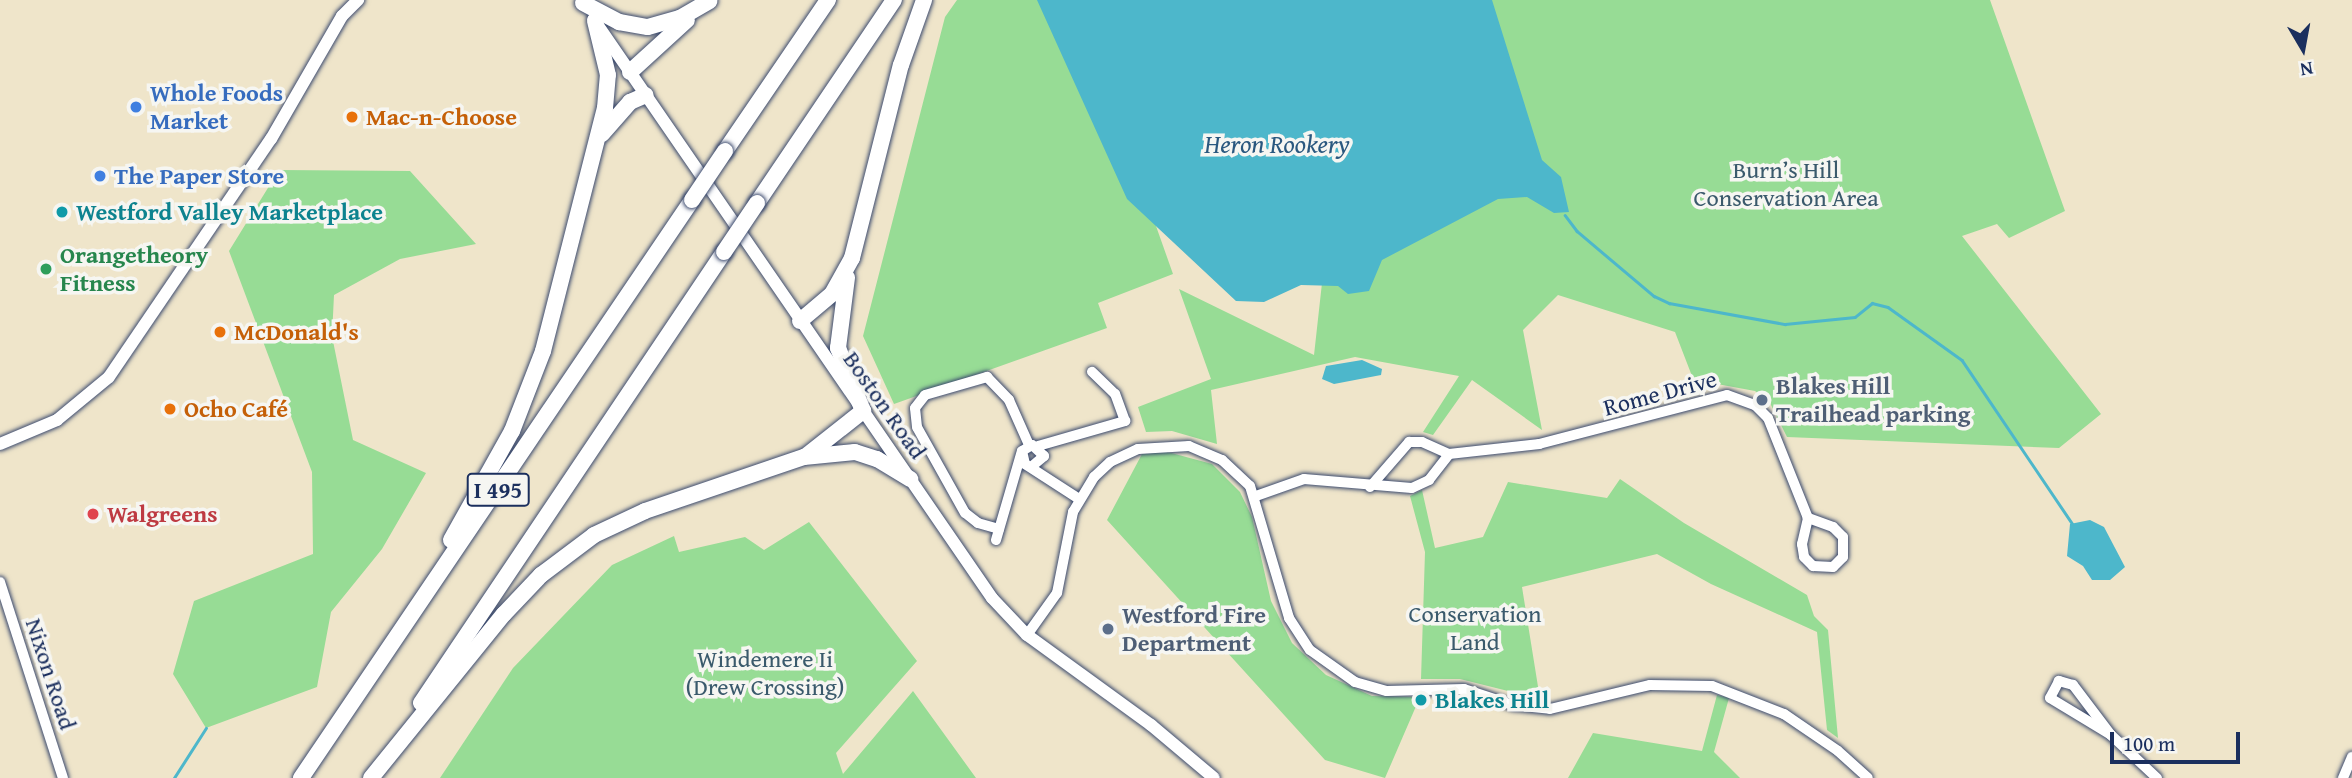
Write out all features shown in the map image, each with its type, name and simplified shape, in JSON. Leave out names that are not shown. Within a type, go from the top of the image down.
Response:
[{"type":"highway","name":"I 495","points":[[302,778],[828,0]]},
{"type":"highway","name":"I 495","points":[[371,778],[894,0]]},
{"type":"highway","points":[[804,457],[863,411],[838,348],[850,263],[901,65],[924,0]]},
{"type":"highway","points":[[582,1],[620,22],[648,27],[674,21],[709,1]]},
{"type":"highway","points":[[630,72],[709,1]]},
{"type":"highway","points":[[425,594],[529,393],[596,142],[608,75],[596,21]]},
{"type":"highway","points":[[596,142],[620,111],[646,95]]},
{"type":"highway","points":[[800,321],[832,294],[850,263]]},
{"type":"highway","points":[[371,778],[504,614],[578,546],[645,511],[804,457],[855,452],[877,459],[910,479]]},
{"type":"main road","name":"Boston Road","points":[[582,1],[992,597],[1027,635],[1151,725],[1214,778]]},
{"type":"main road","points":[[0,444],[35,432],[79,406],[119,365],[271,139],[352,3]]},
{"type":"street","points":[[996,540],[1012,484],[1035,452],[1125,421],[1115,394],[1092,372]]},
{"type":"street","points":[[999,529],[978,523],[965,513],[917,426],[915,408],[925,395],[986,377],[1009,400],[1035,452],[1055,483]]},
{"type":"street","name":"Rome Drive","points":[[1370,487],[1409,442],[1449,454],[1561,440],[1708,398],[1737,396],[1755,405],[1768,418],[1808,518],[1802,544],[1804,557],[1820,569],[1833,567],[1843,557],[1843,537],[1833,527],[1808,518]]},
{"type":"street","points":[[1027,635],[1057,593],[1079,499],[1110,462],[1138,449],[1170,444],[1200,449],[1223,460],[1256,496],[1289,618],[1310,650],[1355,682],[1387,691],[1464,689],[1513,705],[1550,709],[1650,685],[1712,686],[1784,714],[1832,746],[1868,778]]},
{"type":"street","points":[[1012,484],[1030,466],[1035,452]]},
{"type":"street","points":[[1030,466],[1035,452]]},
{"type":"street","points":[[1256,496],[1304,479],[1370,487],[1421,485],[1449,454]]},
{"type":"street","points":[[1030,466],[1079,499]]},
{"type":"street","name":"Nixon Road","points":[[0,582],[63,778]]},
{"type":"street","points":[[2112,735],[2050,698],[2059,681],[2073,685],[2112,735],[2157,778]]},
{"type":"street","points":[[2343,778],[2352,757]]},
{"type":"green space","points":[[957,0],[1076,0],[1173,274],[1098,303],[1107,328],[894,404],[863,336],[945,17]]},
{"type":"green space","name":"Burn’s Hill Conservation Area","points":[[1375,0],[1990,0],[2065,211],[2009,238],[1997,224],[1962,236],[2101,414],[2059,448],[1787,437],[1770,403],[1755,391],[1717,384],[1697,389],[1675,332],[1558,295],[1523,330],[1542,430],[1472,380],[1433,435],[1423,432],[1459,376],[1355,357],[1211,390],[1217,444],[1172,431],[1146,432],[1138,407],[1211,379],[1179,289],[1314,355],[1342,103]]},
{"type":"green space","points":[[279,170],[410,171],[476,244],[400,259],[334,295],[332,336],[353,440],[426,473],[382,549],[331,612],[317,687],[206,728],[173,674],[194,601],[313,554],[312,472],[229,251]]},
{"type":"green space","name":"Conservation Land","points":[[1164,451],[1212,464],[1240,492],[1252,517],[1271,601],[1292,643],[1326,675],[1372,696],[1420,697],[1385,778],[1325,760],[1107,520],[1142,454]]},
{"type":"green space","name":"Conservation Land","points":[[1620,479],[1684,523],[1807,595],[1814,616],[1828,630],[1838,738],[1827,730],[1817,632],[1711,584],[1657,554],[1522,587],[1540,699],[1460,679],[1421,679],[1425,552],[1410,496],[1422,490],[1435,548],[1483,537],[1508,482],[1607,498]]},
{"type":"green space","name":"Windemere Ii (Drew Crossing)","points":[[809,522],[917,661],[836,753],[843,774],[913,691],[976,778],[440,778],[513,668],[612,565],[674,536],[679,552],[745,537],[764,550]]},
{"type":"green space","points":[[1717,695],[1729,698],[1714,752],[1740,778],[1568,778],[1593,733],[1702,751]]},
{"type":"water","name":"Heron Rookery","points":[[1037,0],[1492,0],[1542,160],[1561,177],[1569,212],[1554,213],[1527,197],[1498,199],[1382,260],[1369,291],[1348,294],[1338,286],[1301,285],[1264,302],[1236,301],[1127,199]]},
{"type":"water","points":[[1362,360],[1382,369],[1381,375],[1334,384],[1322,379],[1326,366]]},
{"type":"water","points":[[2090,520],[2104,527],[2125,567],[2110,580],[2092,580],[2083,566],[2067,556],[2070,524]]},
{"type":"waterway","points":[[1565,215],[1577,231],[1654,296],[1669,303],[1785,324],[1855,317],[1872,303],[1888,307],[1962,360],[2072,523]]},
{"type":"waterway","points":[[174,778],[206,728]]},
{"type":"place","name":"Whole Foods Market","points":[[136,107]]},
{"type":"place","name":"Mac-n-Choose","points":[[352,117]]},
{"type":"place","name":"The Paper Store","points":[[100,176]]},
{"type":"place","name":"Westford Valley Marketplace","points":[[62,212]]},
{"type":"place","name":"Orangetheory Fitness","points":[[46,269]]},
{"type":"place","name":"McDonald's","points":[[220,332]]},
{"type":"place","name":"Blakes Hill Trailhead parking","points":[[1762,400]]},
{"type":"place","name":"Ocho Café","points":[[170,409]]},
{"type":"place","name":"Walgreens","points":[[93,514]]},
{"type":"place","name":"Westford Fire Department","points":[[1108,629]]},
{"type":"place","name":"Blakes Hill","points":[[1421,700]]}]
